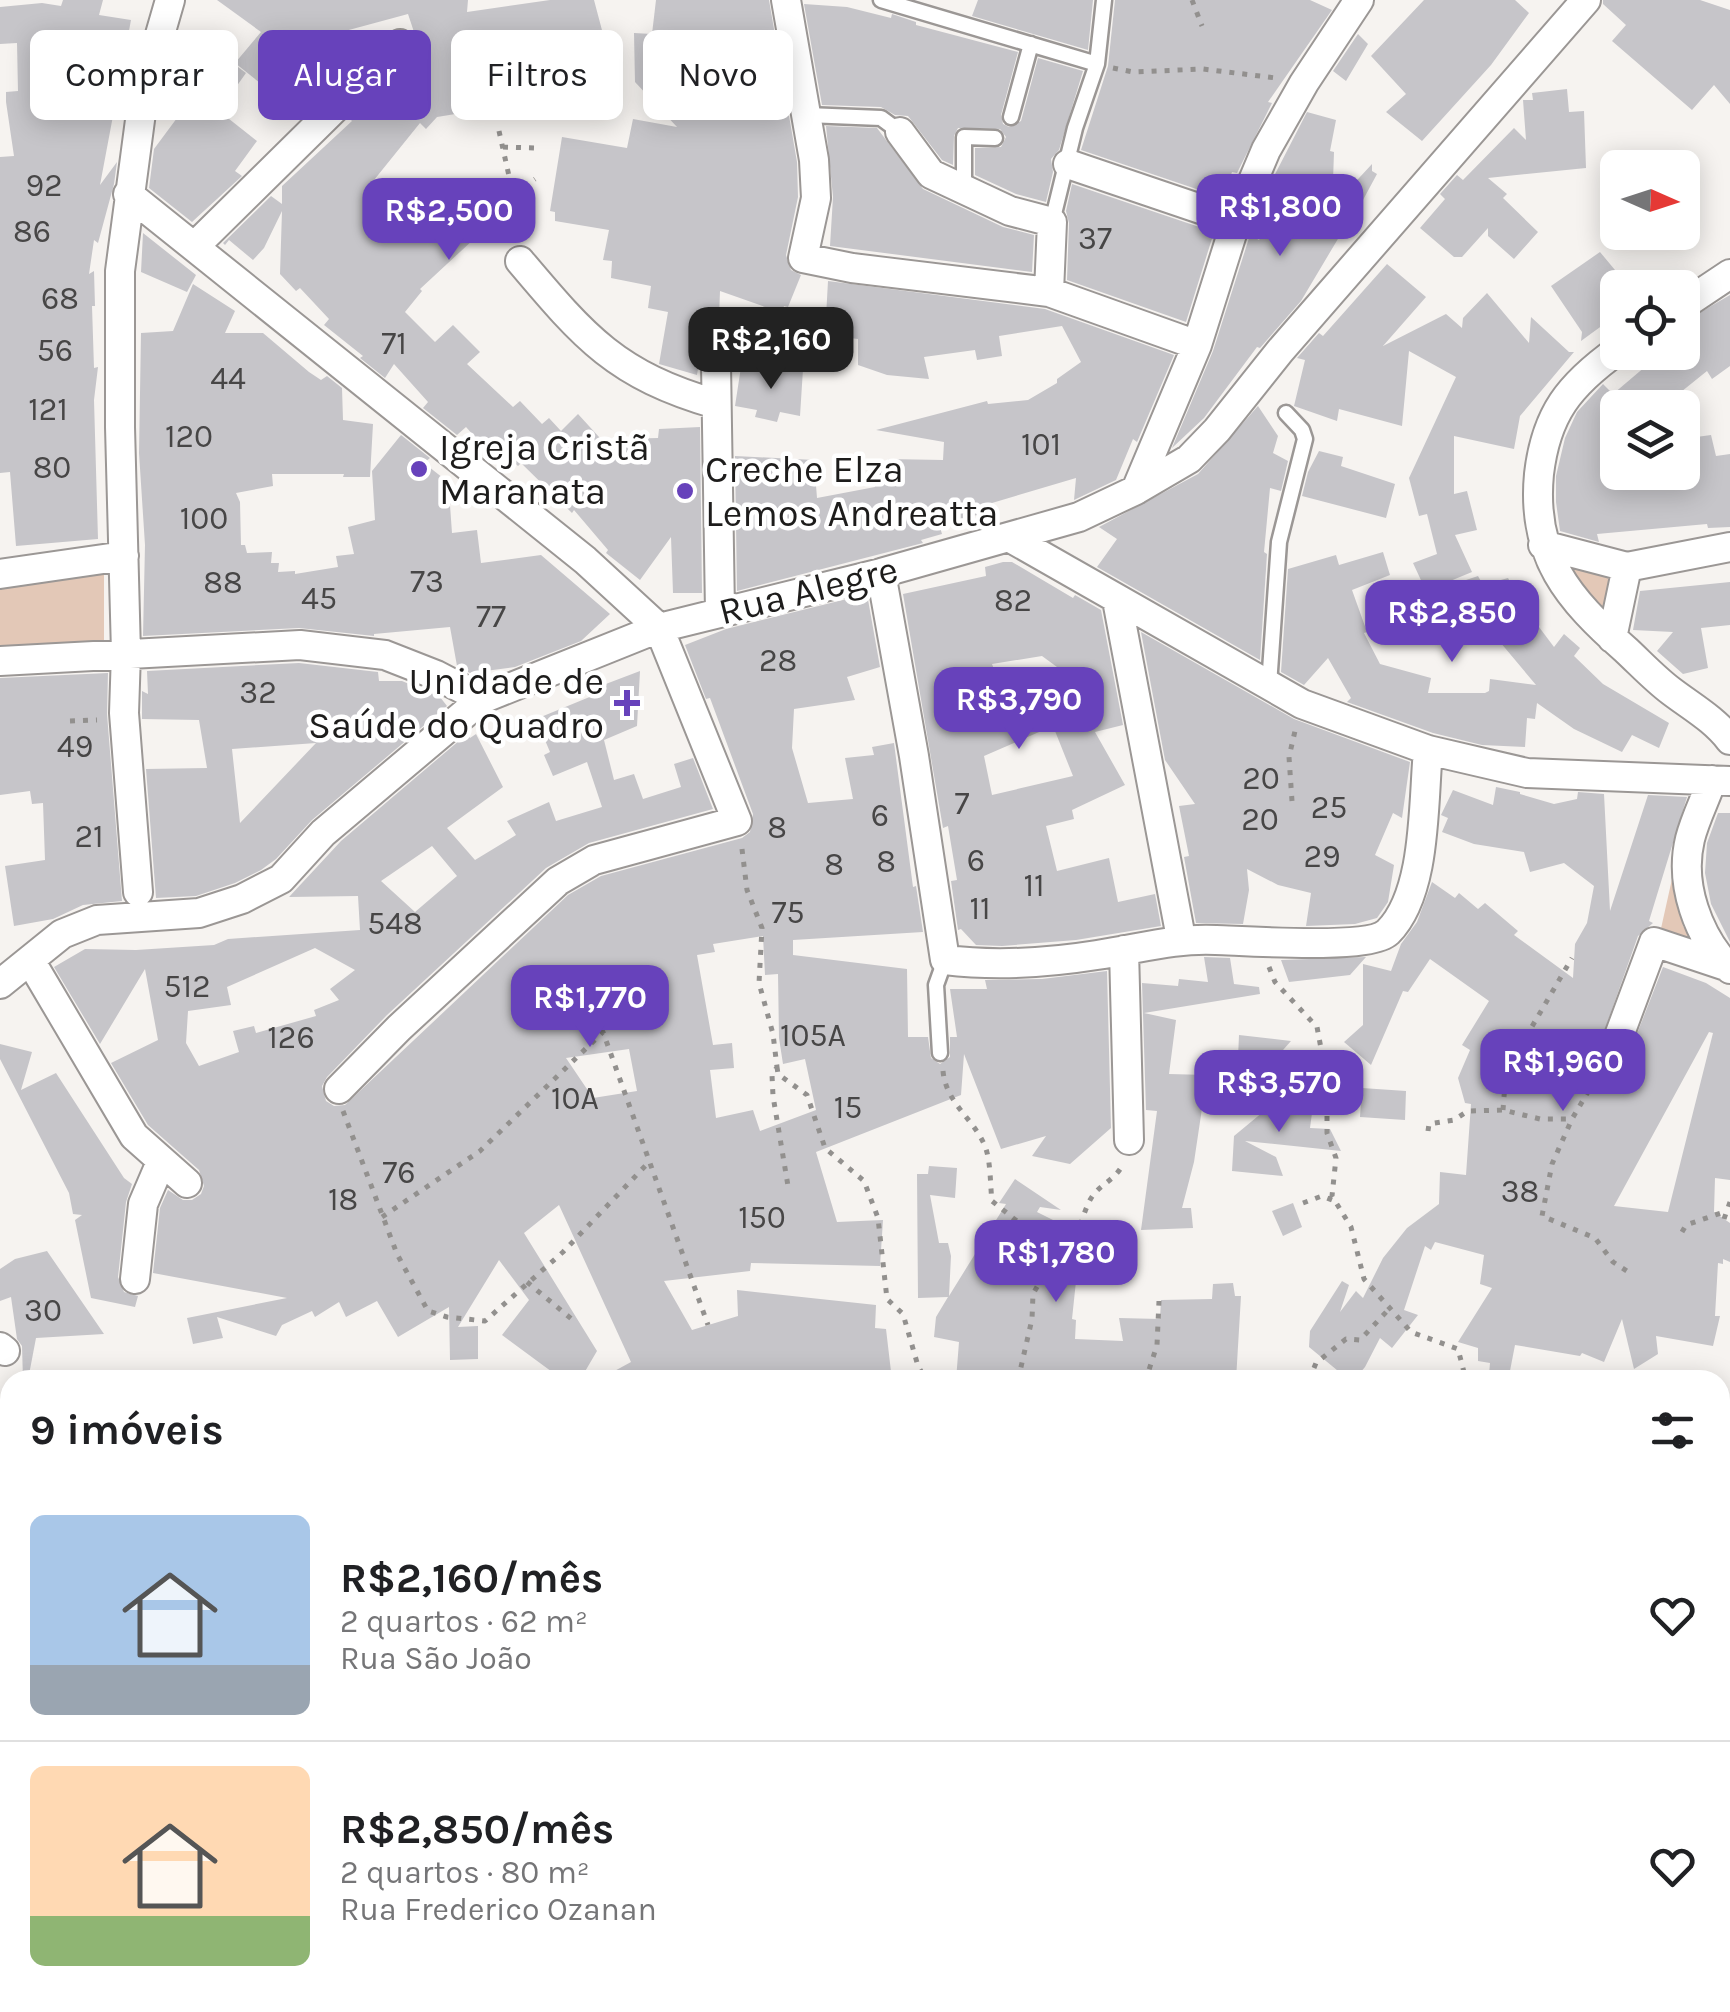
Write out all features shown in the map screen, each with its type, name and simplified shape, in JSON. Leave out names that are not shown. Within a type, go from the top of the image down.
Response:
[{"type":"street","points":[[138,892],[124,713],[120,272],[144,90],[170,0]]},
{"type":"street","points":[[786,0],[816,198],[803,258],[852,268],[1049,292],[1197,345]]},
{"type":"street","points":[[1136,490],[1197,345],[1236,221],[1266,150],[1304,83],[1359,0]]},
{"type":"street","name":"Rua Alegre","points":[[0,984],[62,934],[97,920],[199,913],[242,899],[281,879],[323,833],[482,699],[659,628],[882,573],[1078,517],[1189,459],[1586,0]]},
{"type":"street","points":[[195,246],[323,120]]},
{"type":"street","points":[[900,132],[931,174],[1010,211],[1052,222],[1049,292]]},
{"type":"street","points":[[1068,164],[1236,221]]},
{"type":"street","points":[[128,194],[584,560],[659,628],[736,821],[594,860],[558,881],[339,1089]]},
{"type":"street","points":[[520,261],[596,347],[640,376],[716,404]]},
{"type":"street","points":[[1700,294],[1730,274]]},
{"type":"street","points":[[1600,363],[1558,408],[1544,437],[1536,509],[1544,546],[1562,585],[1584,612],[1670,690],[1719,726],[1730,740]]},
{"type":"street","points":[[716,364],[720,612]]},
{"type":"street","points":[[1009,536],[1302,704],[1428,750],[1526,773],[1721,780],[1690,840],[1686,875],[1696,920],[1728,967]]},
{"type":"street","points":[[1544,546],[1627,567],[1730,548]]},
{"type":"street","points":[[1612,638],[1627,567]]},
{"type":"street","points":[[0,574],[124,570]]},
{"type":"street","points":[[882,573],[945,960],[1013,963],[1124,950],[1181,938],[1355,944],[1385,936],[1404,913],[1415,882],[1428,750]]},
{"type":"street","points":[[1117,600],[1181,938]]},
{"type":"street","points":[[0,661],[300,645],[384,655],[436,675],[482,699]]},
{"type":"street","points":[[1616,1044],[1654,942],[1728,967]]},
{"type":"street","points":[[1124,950],[1129,1140]]},
{"type":"street","points":[[30,960],[134,1136],[187,1183]]},
{"type":"street","points":[[135,1279],[143,1204],[161,1162]]},
{"type":"lane","points":[[881,0],[1097,64]]},
{"type":"lane","points":[[1052,222],[1075,128],[1097,64],[1104,0]]},
{"type":"lane","points":[[1010,118],[1031,44]]},
{"type":"lane","points":[[806,115],[881,118],[900,132]]},
{"type":"lane","points":[[964,190],[964,137],[994,138]]},
{"type":"lane","points":[[1269,685],[1279,542],[1305,439],[1286,413]]},
{"type":"lane","points":[[941,1060],[936,986],[945,960]]},
{"type":"path","points":[[1192,0],[1202,26]]},
{"type":"path","points":[[1097,64],[1134,72],[1226,70],[1304,83]]},
{"type":"path","points":[[499,131],[514,194]]},
{"type":"path","points":[[503,147],[534,148]]},
{"type":"path","points":[[520,261],[506,200],[535,179]]},
{"type":"path","points":[[1292,800],[1288,757],[1302,704]]},
{"type":"path","points":[[736,821],[747,890],[762,928],[759,982],[773,1034],[778,1074],[807,1095],[825,1148],[864,1181],[878,1218],[887,1298],[903,1314],[920,1370]]},
{"type":"path","points":[[1257,942],[1276,982],[1317,1027],[1323,1060],[1320,1089],[1327,1105],[1327,1133],[1336,1158],[1332,1196],[1336,1204]]},
{"type":"path","points":[[1503,1110],[1506,1071],[1572,958]]},
{"type":"path","points":[[382,1217],[480,1151],[603,1032],[708,1324]]},
{"type":"path","points":[[1616,1044],[1572,1119],[1552,1164],[1542,1216],[1595,1238],[1614,1262],[1630,1273]]},
{"type":"path","points":[[941,1060],[946,1090],[987,1150],[992,1201],[1064,1259],[1099,1188]]},
{"type":"path","points":[[776,1068],[772,1075],[773,1096],[788,1186]]},
{"type":"path","points":[[339,1089],[344,1116],[413,1287],[428,1311],[447,1317],[485,1321],[563,1252],[649,1161]]},
{"type":"path","points":[[1428,1130],[1429,1124],[1454,1120],[1468,1110],[1503,1110],[1540,1118],[1572,1119]]},
{"type":"path","points":[[1303,1203],[1329,1196],[1351,1226],[1364,1279],[1410,1332],[1458,1349],[1463,1370]]},
{"type":"path","points":[[1682,1232],[1686,1226],[1724,1216],[1730,1202]]},
{"type":"path","points":[[1020,1370],[1032,1319],[1033,1294],[1056,1253]]},
{"type":"path","points":[[527,1282],[574,1321]]},
{"type":"path","points":[[1149,1370],[1156,1346],[1159,1301]]},
{"type":"path","points":[[1314,1370],[1316,1363],[1346,1339],[1360,1340],[1389,1309]]},
{"type":"shaded area","points":[[1560,559],[1614,572],[1601,618]]},
{"type":"shaded area","points":[[104,570],[104,645],[0,654],[0,579]]},
{"type":"shaded area","points":[[1676,861],[1683,926],[1700,951],[1660,933]]},
{"type":"building","points":[[63,0],[103,0],[99,15],[131,20],[129,30],[30,30],[30,120],[112,120],[100,185],[117,162],[114,184],[98,243],[94,240],[89,274],[94,271],[94,368],[98,367],[94,400],[98,539],[16,546],[10,472],[0,473],[0,157],[14,156],[6,92],[18,91],[17,43],[0,44],[0,7],[42,3],[61,6]]},
{"type":"building","points":[[217,0],[468,0],[467,12],[550,0],[594,0],[602,30],[451,30],[451,115],[437,117],[426,129],[420,123],[370,185],[421,227],[440,207],[474,239],[420,289],[405,312],[435,342],[453,325],[480,352],[467,364],[513,407],[520,401],[542,424],[549,418],[561,431],[578,414],[610,449],[620,439],[658,438],[659,429],[700,427],[702,593],[673,593],[671,537],[640,580],[606,553],[608,550],[574,510],[572,513],[521,463],[518,466],[500,449],[492,456],[466,427],[457,435],[423,408],[428,402],[394,364],[385,378],[360,358],[363,356],[324,325],[329,319],[300,288],[296,291],[280,274],[282,211],[264,248],[253,260],[229,240],[223,243],[271,196],[282,204],[282,186],[351,120],[431,120],[431,30],[413,30],[408,14],[349,30],[258,30]]},
{"type":"building","points":[[656,0],[769,0],[774,30],[652,30]]},
{"type":"building","points":[[978,0],[1093,0],[1088,50],[972,16]]},
{"type":"building","points":[[1115,0],[1310,0],[1332,10],[1268,102],[1272,103],[1237,173],[1232,172],[1223,198],[1081,150],[1108,66]]},
{"type":"building","points":[[1424,0],[1515,0],[1529,13],[1491,65],[1422,141],[1386,112],[1406,94],[1371,56]]},
{"type":"building","points":[[1603,0],[1700,0],[1730,10],[1730,104],[1714,85],[1692,110],[1612,41],[1626,25]]},
{"type":"building","points":[[804,4],[847,7],[891,18],[892,14],[916,25],[1018,52],[1001,115],[1003,124],[1009,127],[1021,121],[1038,58],[1083,71],[1059,150],[1051,159],[1053,172],[1046,202],[1016,194],[975,175],[975,148],[1001,147],[1006,137],[1000,129],[958,128],[953,165],[942,160],[908,116],[895,115],[881,107],[822,105]]},
{"type":"building","points":[[634,33],[643,34],[643,91],[635,82]]},
{"type":"building","points":[[1358,34],[1368,44],[1346,81],[1333,71]]},
{"type":"building","points":[[258,36],[258,81],[238,65],[238,59]]},
{"type":"building","points":[[238,67],[246,73],[238,84]]},
{"type":"building","points":[[1567,89],[1569,112],[1584,111],[1586,168],[1488,178],[1507,194],[1503,198],[1538,232],[1514,259],[1488,236],[1488,228],[1462,257],[1454,257],[1420,228],[1445,199],[1440,194],[1457,175],[1463,180],[1514,128],[1526,140],[1523,100],[1533,100],[1532,93]]},
{"type":"building","points":[[1307,112],[1336,120],[1330,151],[1334,152],[1333,181],[1323,217],[1372,164],[1372,171],[1377,174],[1301,301],[1257,347],[1204,418],[1172,448],[1213,351],[1250,235],[1259,240],[1290,187],[1271,182]]},
{"type":"building","points":[[633,119],[677,127],[670,120],[790,120],[797,162],[798,197],[786,255],[791,270],[801,275],[788,307],[784,306],[782,313],[720,291],[719,317],[714,317],[710,348],[700,356],[697,375],[659,364],[668,312],[648,308],[651,286],[611,278],[612,261],[603,260],[609,230],[555,221],[555,212],[550,211],[562,137],[627,148]]},
{"type":"building","points":[[176,120],[230,120],[257,141],[235,171],[242,176],[192,222],[149,188],[154,149]]},
{"type":"building","points":[[826,126],[877,128],[923,189],[1003,227],[1034,235],[1032,272],[830,246],[833,197]]},
{"type":"building","points":[[1072,184],[1214,232],[1186,322],[1067,280],[1066,211]]},
{"type":"building","points":[[143,233],[196,275],[187,292],[141,272]]},
{"type":"building","points":[[1600,252],[1615,270],[1600,270],[1600,327],[1581,341],[1582,332],[1551,286]]},
{"type":"building","points":[[1387,264],[1426,297],[1383,346],[1446,314],[1462,328],[1463,318],[1487,293],[1529,343],[1531,317],[1569,352],[1574,352],[1520,416],[1514,449],[1454,436],[1454,494],[1467,491],[1477,530],[1455,535],[1472,572],[1426,591],[1413,563],[1437,554],[1427,514],[1419,516],[1409,478],[1456,377],[1409,351],[1402,426],[1339,409],[1337,421],[1294,406],[1305,360],[1297,358],[1319,333],[1323,336]]},
{"type":"building","points":[[828,281],[1045,309],[1174,355],[1137,442],[1133,439],[1116,480],[1074,500],[1076,478],[992,503],[994,511],[939,524],[942,534],[921,540],[923,543],[737,591],[735,456],[814,460],[817,498],[875,487],[870,463],[888,464],[888,459],[943,460],[944,442],[876,430],[987,401],[988,404],[1028,400],[1057,383],[1057,379],[1081,362],[1062,326],[999,336],[1002,356],[977,360],[975,350],[924,357],[929,379],[887,375],[858,365],[858,339],[825,335]]},
{"type":"building","points":[[193,284],[235,311],[225,333],[263,333],[309,372],[321,380],[327,376],[342,388],[343,420],[373,424],[370,477],[272,474],[273,486],[236,493],[240,502],[241,545],[245,545],[247,553],[272,552],[271,563],[279,563],[278,572],[295,574],[338,567],[336,556],[354,554],[348,527],[375,520],[372,471],[401,435],[430,458],[424,463],[457,489],[450,505],[452,533],[477,530],[481,563],[541,555],[610,614],[581,641],[515,667],[470,673],[457,666],[450,627],[374,636],[299,628],[143,636],[141,333],[173,331]]},
{"type":"building","points":[[1730,295],[1730,366],[1712,379],[1707,371],[1683,390],[1618,390],[1641,370],[1700,370],[1700,312]]},
{"type":"building","points":[[779,364],[803,369],[800,416],[780,412],[777,422],[755,417],[757,410],[735,406],[741,367],[778,374]]},
{"type":"building","points":[[1603,384],[1609,390],[1600,390],[1600,490],[1700,490],[1700,437],[1711,435],[1716,456],[1730,454],[1730,527],[1708,528],[1707,524],[1597,534],[1599,542],[1560,531],[1556,476],[1565,438],[1577,412]]},
{"type":"building","points":[[1258,406],[1278,436],[1273,453],[1288,461],[1281,491],[1270,488],[1260,660],[1097,567],[1117,539],[1099,527],[1198,474]]},
{"type":"building","points":[[1319,451],[1343,457],[1341,466],[1395,484],[1386,518],[1302,496]]},
{"type":"building","points":[[1383,552],[1390,575],[1352,590],[1367,632],[1364,633],[1380,664],[1431,678],[1428,693],[1485,693],[1489,691],[1490,679],[1536,685],[1474,611],[1468,613],[1460,582],[1478,576],[1483,585],[1508,578],[1554,647],[1564,634],[1580,648],[1574,656],[1603,684],[1669,723],[1659,748],[1632,735],[1622,752],[1574,729],[1537,703],[1535,719],[1527,718],[1525,747],[1482,745],[1433,733],[1347,702],[1351,698],[1328,658],[1304,685],[1281,672],[1288,569],[1336,555],[1339,565]]},
{"type":"building","points":[[1012,562],[1101,610],[1123,725],[1095,732],[1125,785],[1072,810],[1074,819],[1046,826],[1057,871],[1109,858],[1118,902],[1155,894],[1161,926],[1076,940],[1002,946],[976,945],[958,930],[951,881],[957,880],[948,826],[943,828],[903,594],[986,576],[985,567]],"holes":[[[1042,656],[1087,689],[1010,712],[992,664]],[[1053,726],[1073,776],[992,795],[984,756]]]},
{"type":"building","points":[[1730,582],[1730,625],[1701,628],[1708,668],[1683,674],[1657,651],[1673,632],[1633,630],[1640,591]]},
{"type":"building","points":[[867,594],[880,667],[847,677],[855,700],[794,709],[792,748],[808,803],[853,799],[845,758],[874,755],[872,747],[894,743],[913,887],[916,886],[923,932],[793,940],[793,955],[907,969],[908,1037],[928,1037],[931,1058],[940,1064],[950,1057],[950,1037],[957,1037],[950,989],[987,989],[985,980],[1042,979],[1107,971],[1111,1128],[1070,1164],[1032,1156],[1046,1136],[1001,1149],[964,1054],[961,1095],[816,1152],[837,1222],[883,1220],[880,1266],[751,1263],[750,1271],[664,1281],[692,1330],[738,1316],[737,1290],[876,1305],[875,1328],[886,1329],[891,1370],[616,1370],[631,1362],[559,1205],[524,1233],[597,1351],[586,1370],[549,1370],[502,1335],[529,1300],[499,1260],[458,1327],[478,1326],[478,1359],[450,1360],[449,1307],[398,1337],[377,1301],[346,1317],[339,1302],[315,1317],[312,1311],[282,1325],[276,1336],[217,1317],[223,1338],[193,1344],[187,1318],[287,1298],[153,1273],[160,1208],[168,1190],[183,1200],[192,1200],[204,1186],[199,1170],[148,1125],[111,1063],[158,1040],[145,969],[100,1044],[54,967],[85,949],[214,945],[228,939],[360,930],[358,896],[289,897],[341,841],[467,734],[470,738],[476,734],[503,787],[447,828],[475,860],[516,835],[507,821],[549,802],[556,821],[602,807],[587,762],[553,776],[544,755],[550,752],[536,719],[592,696],[590,690],[640,671],[637,726],[604,740],[614,780],[634,774],[643,799],[681,787],[674,764],[693,758],[713,809],[589,843],[546,868],[387,1015],[327,1077],[322,1086],[326,1101],[334,1106],[345,1105],[568,895],[601,876],[742,838],[750,832],[753,814],[710,698],[706,699],[685,645],[726,629]],"holes":[[[432,846],[457,876],[415,912],[381,881]],[[763,936],[765,975],[778,974],[783,1064],[805,1059],[816,1110],[760,1131],[753,1110],[716,1118],[710,1070],[734,1068],[732,1043],[713,1045],[697,955],[715,952],[713,944]],[[315,948],[355,970],[330,989],[339,1000],[314,1010],[316,1016],[256,1033],[254,1026],[233,1031],[239,1052],[199,1066],[186,1043],[188,1011],[231,1005],[227,987]],[[629,1049],[637,1091],[593,1098],[566,1058]]]},
{"type":"building","points":[[1141,632],[1294,719],[1410,762],[1402,818],[1393,813],[1375,855],[1394,865],[1388,902],[1377,918],[1355,924],[1306,926],[1311,893],[1278,885],[1247,869],[1249,890],[1243,924],[1196,923],[1179,806],[1195,804],[1165,760]]},
{"type":"building","points":[[299,663],[378,672],[379,681],[402,681],[440,697],[447,706],[312,820],[261,870],[196,896],[156,898],[146,769],[207,768],[199,720],[142,719],[142,691],[148,694],[147,671]],"holes":[[[316,743],[240,823],[232,749]]]},
{"type":"building","points":[[108,673],[107,714],[122,901],[83,905],[53,919],[14,926],[5,866],[45,860],[43,803],[32,804],[30,791],[0,795],[0,678]]},
{"type":"building","points":[[1496,787],[1554,804],[1577,799],[1578,792],[1604,794],[1610,911],[1648,795],[1687,797],[1649,921],[1653,923],[1638,936],[1599,1046],[1609,1060],[1628,1057],[1663,967],[1706,983],[1730,998],[1730,1180],[1715,1178],[1714,1212],[1730,1223],[1730,1262],[1723,1259],[1723,1264],[1718,1263],[1715,1316],[1720,1316],[1713,1346],[1656,1336],[1658,1354],[1634,1369],[1622,1319],[1604,1362],[1582,1353],[1580,1356],[1515,1345],[1510,1370],[1489,1370],[1490,1363],[1478,1361],[1478,1348],[1458,1342],[1492,1288],[1480,1284],[1484,1255],[1435,1242],[1431,1250],[1425,1246],[1404,1310],[1418,1315],[1392,1348],[1380,1338],[1362,1370],[1337,1370],[1309,1347],[1310,1331],[1342,1281],[1349,1285],[1340,1312],[1356,1291],[1363,1298],[1383,1258],[1407,1228],[1439,1204],[1440,1172],[1466,1175],[1471,1104],[1465,1103],[1458,1078],[1470,1050],[1462,1045],[1489,1001],[1430,959],[1408,992],[1403,991],[1371,1065],[1344,1042],[1363,1025],[1363,964],[1391,971],[1401,944],[1417,922],[1432,882],[1455,898],[1459,893],[1478,909],[1485,903],[1518,931],[1514,935],[1573,978],[1575,944],[1587,923],[1594,886],[1564,863],[1530,872],[1524,852],[1474,844],[1442,832],[1448,818],[1441,815],[1453,790],[1493,805]],"holes":[[[1709,1032],[1713,1033],[1668,1212],[1614,1206]]]},
{"type":"building","points":[[1718,813],[1730,813],[1730,942],[1711,904],[1705,873],[1707,843]]},
{"type":"building","points":[[1204,957],[1230,958],[1234,984],[1259,987],[1260,994],[1144,1013],[1176,1020],[1169,1074],[1207,1075],[1194,1162],[1182,1208],[1191,1208],[1193,1228],[1141,1230],[1157,1111],[1146,1110],[1142,983],[1178,986],[1179,979],[1208,982]]},
{"type":"building","points":[[1366,957],[1350,975],[1289,982],[1281,960]]},
{"type":"building","points":[[1239,1035],[1291,1041],[1236,1103]]},
{"type":"building","points":[[0,1044],[32,1052],[21,1090],[56,1073],[124,1178],[132,1184],[126,1202],[118,1277],[124,1292],[138,1296],[135,1307],[91,1298],[75,1220],[82,1215],[73,1214],[69,1193],[0,1059]]},
{"type":"building","points":[[1362,1088],[1406,1091],[1405,1120],[1360,1117]]},
{"type":"building","points":[[1286,1093],[1314,1098],[1310,1128],[1330,1129],[1341,1151],[1245,1141],[1276,1157],[1283,1176],[1232,1171],[1234,1136]]},
{"type":"building","points":[[929,1166],[957,1168],[955,1198],[930,1195],[939,1243],[948,1243],[951,1256],[949,1296],[1006,1204],[999,1203],[1015,1179],[1061,1210],[1040,1207],[1037,1212],[1081,1234],[1072,1319],[1076,1320],[1075,1339],[1123,1341],[1119,1318],[1160,1319],[1161,1300],[1212,1299],[1213,1284],[1233,1283],[1235,1296],[1241,1296],[1237,1370],[957,1370],[959,1342],[934,1337],[936,1317],[948,1297],[918,1298],[917,1174],[928,1174]]},
{"type":"building","points":[[1293,1203],[1302,1227],[1283,1236],[1272,1211]]},
{"type":"building","points":[[47,1251],[104,1334],[36,1338],[30,1370],[23,1370],[22,1346],[17,1339],[11,1297],[0,1301],[0,1269],[15,1259]]},
{"type":"place","name":"Igreja Cristã Maranata","points":[[419,469]]},
{"type":"place","name":"Creche Elza Lemos Andreatta","points":[[685,491]]},
{"type":"place","name":"Unidade de Saúde do Quadro","points":[[627,703]]}]
